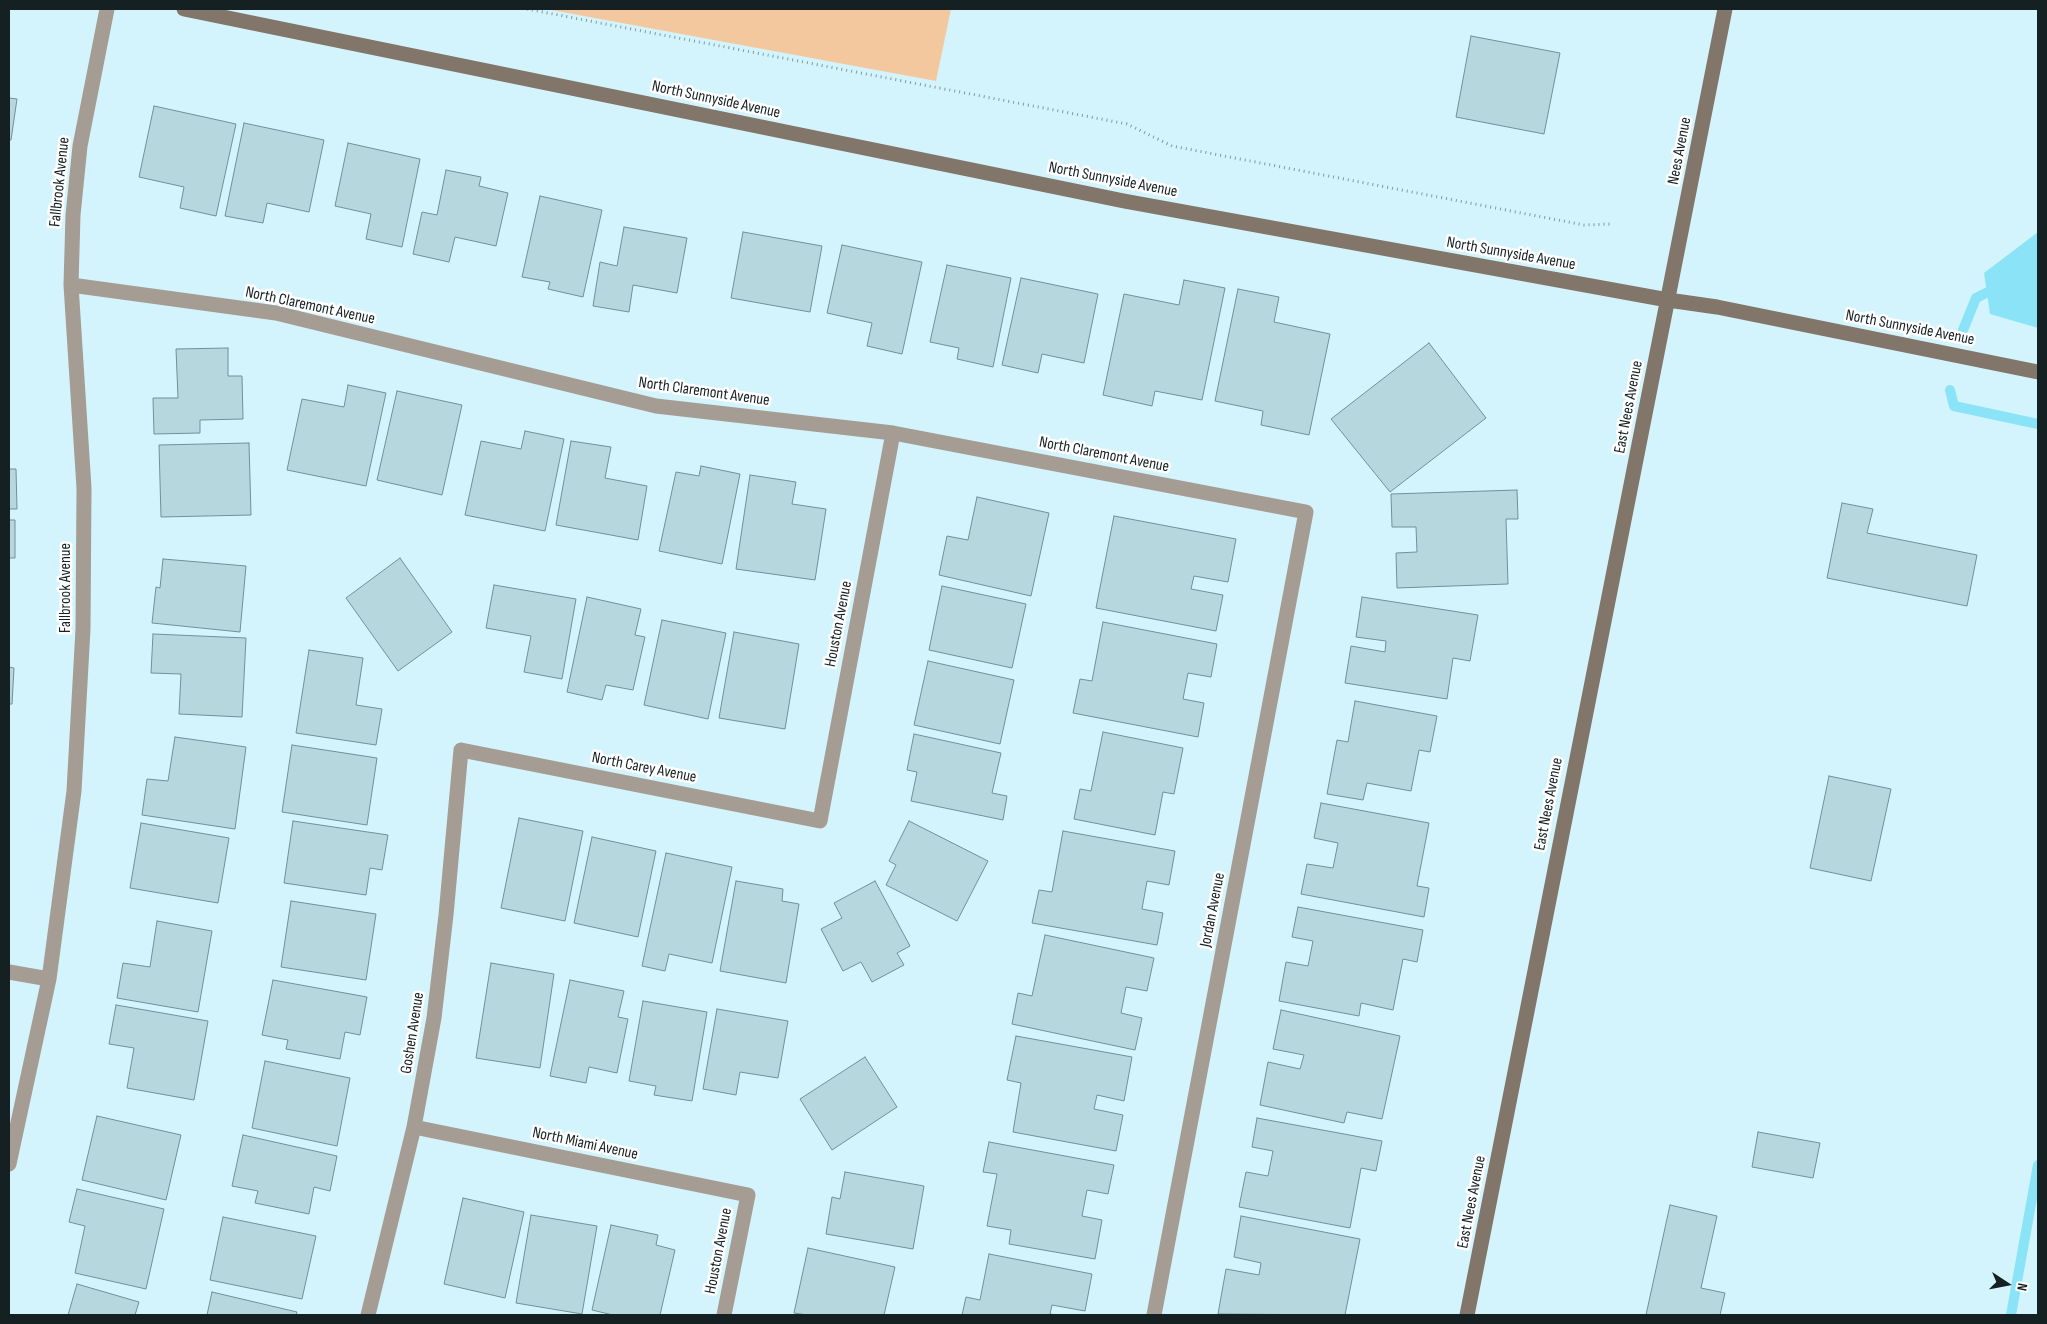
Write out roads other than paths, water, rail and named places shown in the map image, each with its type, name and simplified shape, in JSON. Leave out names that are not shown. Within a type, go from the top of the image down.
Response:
[{"type":"main road","name":"North Sunnyside Avenue","points":[[184,9],[1114,199],[1668,300],[1717,307],[2038,372]]},
{"type":"main road","name":"Nees Avenue","points":[[1668,300],[1725,9]]},
{"type":"main road","name":"East Nees Avenue","points":[[1468,1315],[1596,653],[1668,300]]},
{"type":"street","name":"Fallbrook Avenue","points":[[9,1164],[49,979],[74,791],[83,629],[84,488],[71,285],[73,215],[80,146],[107,9]]},
{"type":"street","name":"North Claremont Avenue","points":[[71,285],[276,313],[656,406],[893,433],[1306,512]]},
{"type":"street","name":"Houston Avenue","points":[[820,821],[893,433]]},
{"type":"street","name":"Jordan Avenue","points":[[1154,1315],[1306,512]]},
{"type":"street","name":"North Carey Avenue","points":[[461,750],[820,821]]},
{"type":"street","name":"Goshen Avenue","points":[[368,1315],[414,1127],[434,1018],[446,915],[461,750]]},
{"type":"street","points":[[9,972],[49,979]]},
{"type":"street","name":"North Miami Avenue","points":[[414,1127],[748,1195]]},
{"type":"street","name":"Houston Avenue","points":[[724,1315],[748,1195]]},
{"type":"water","points":[[2038,232],[2038,328],[1990,314],[1984,273]]},
{"type":"waterway","points":[[1963,330],[1976,298],[1998,287]]},
{"type":"waterway","points":[[1950,390],[1954,406],[2038,424]]},
{"type":"waterway","points":[[2011,1315],[2038,1165]]}]
